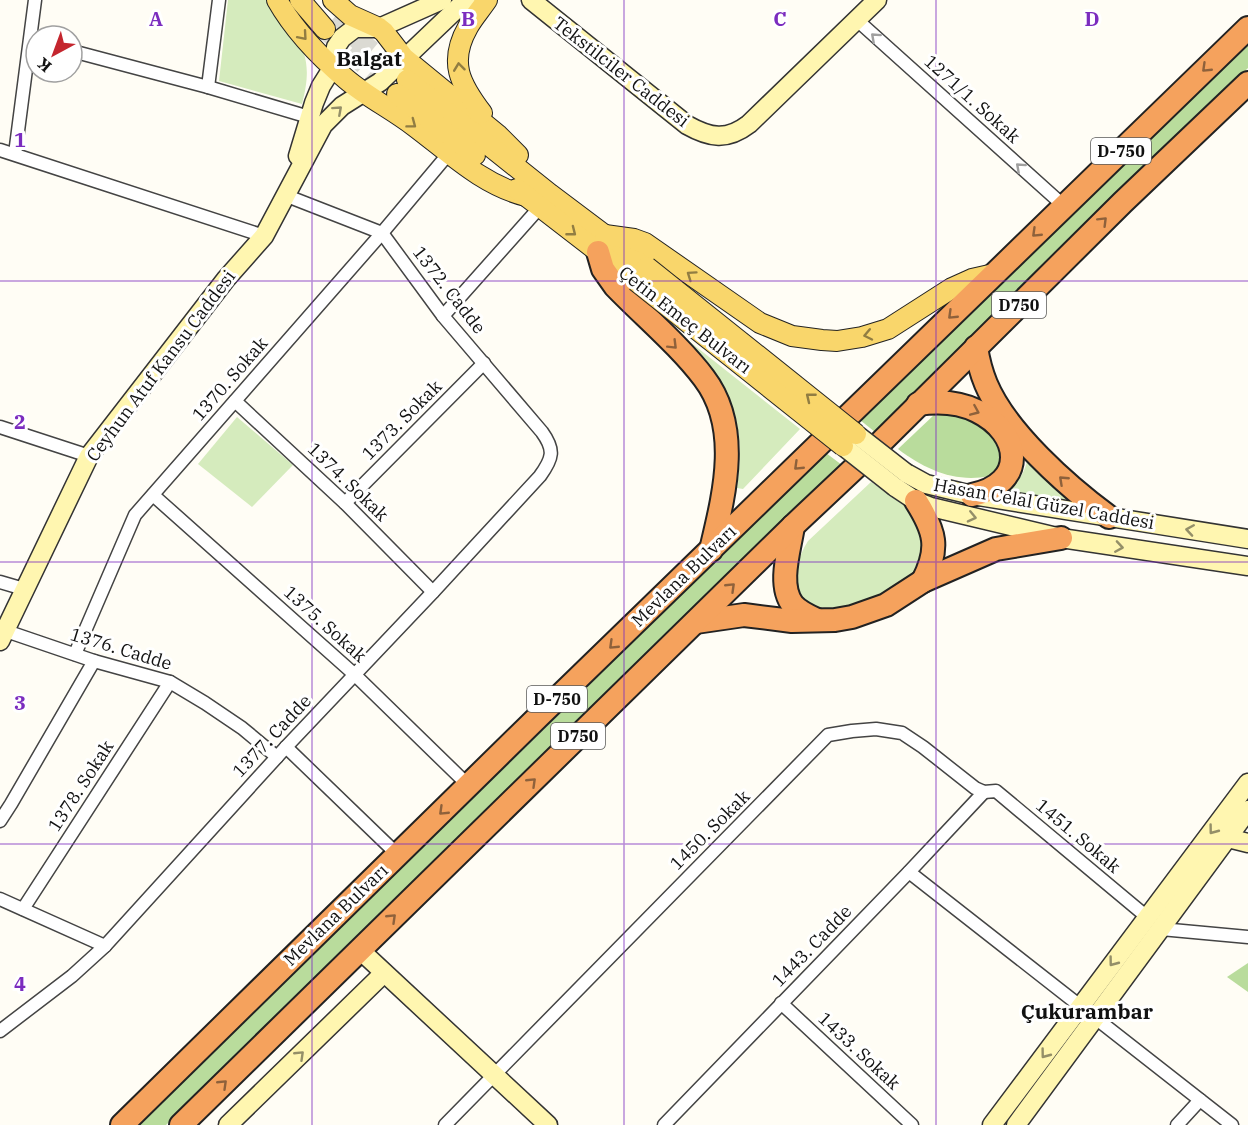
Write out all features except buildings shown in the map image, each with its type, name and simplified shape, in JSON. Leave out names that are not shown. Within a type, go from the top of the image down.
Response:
[{"type":"highway","name":"Mevlana Bulvarı","points":[[122,1125],[1248,28]]},
{"type":"highway","name":"D750","points":[[181,1125],[861,462],[1123,202],[1246,90]]},
{"type":"highway","points":[[602,244],[603,269],[615,286],[704,378],[718,403],[726,431],[727,456],[725,487],[711,550]]},
{"type":"highway","points":[[976,347],[982,374],[991,394],[1022,437],[1073,489],[1108,517]]},
{"type":"highway","points":[[918,404],[944,402],[975,410],[990,419],[1006,436],[1013,460],[1009,473],[993,488],[972,495]]},
{"type":"highway","points":[[916,501],[931,528],[934,539],[933,558],[923,581]]},
{"type":"highway","points":[[793,526],[786,590],[800,612],[818,621]]},
{"type":"highway","points":[[696,622],[744,615],[792,621],[852,617],[896,600],[923,581],[996,549],[1061,538]]},
{"type":"main road","name":"Çetin Emeç Bulvarı","points":[[277,0],[297,29],[346,80],[393,110],[492,183],[510,192],[535,196]]},
{"type":"main road","name":"Çetin Emeç Bulvarı","points":[[300,0],[331,16],[350,15],[379,28],[390,38],[404,58],[498,135],[522,159],[535,196]]},
{"type":"main road","name":"Çetin Emeç Bulvarı","points":[[317,0],[331,16]]},
{"type":"main road","name":"Ceyhun Atuf Kansu Caddesi","points":[[287,196],[309,117],[321,86],[333,67],[336,47],[342,38],[356,28],[379,28],[442,0]]},
{"type":"main road","name":"Ceyhun Atuf Kansu Caddesi","points":[[3,636],[89,456],[226,279],[264,236],[323,125],[342,106],[380,82],[466,0]]},
{"type":"main road","points":[[487,0],[458,46],[457,62],[459,76],[467,93],[498,135]]},
{"type":"main road","name":"Tekstilciler Caddesi","points":[[531,0],[687,125],[699,132],[714,136],[734,134],[749,124],[877,0]]},
{"type":"main road","name":"Çetin Emeç Bulvarı","points":[[402,87],[535,196],[642,274],[849,440]]},
{"type":"main road","points":[[602,244],[634,239],[645,243],[760,322],[805,339],[837,340],[862,337],[888,329],[952,288],[972,279],[994,274]]},
{"type":"main road","name":"Hasan Celal Güzel Caddesi","points":[[849,440],[926,484],[972,495],[1248,539]]},
{"type":"main road","name":"Hasan Celal Güzel Caddesi","points":[[849,440],[895,487],[916,501],[931,507],[1061,538],[1242,567]]},
{"type":"main road","points":[[992,1125],[1248,783]]},
{"type":"main road","points":[[1016,1125],[1248,810]]},
{"type":"main road","points":[[1228,838],[1248,843]]},
{"type":"main road","points":[[360,950],[548,1125]]},
{"type":"main road","points":[[228,1125],[384,973]]},
{"type":"street","points":[[34,24],[35,0]]},
{"type":"street","points":[[208,87],[219,0]]},
{"type":"street","name":"1271/1. Sokak","points":[[857,20],[1064,206]]},
{"type":"street","points":[[84,54],[309,117]]},
{"type":"street","points":[[15,154],[26,84]]},
{"type":"street","points":[[0,150],[264,236]]},
{"type":"street","name":"1370. Sokak","points":[[75,654],[135,515],[450,152]]},
{"type":"street","points":[[287,196],[382,233]]},
{"type":"street","points":[[443,316],[535,196]]},
{"type":"street","name":"1372. Cadde","points":[[382,233],[443,316],[550,442],[551,449]]},
{"type":"street","name":"1373. Sokak","points":[[345,503],[484,363]]},
{"type":"street","name":"1374. Sokak","points":[[235,401],[345,503],[433,592]]},
{"type":"street","points":[[0,427],[89,456]]},
{"type":"street","name":"1377. Cadde","points":[[0,1031],[72,976],[105,946],[286,747],[540,476],[550,459],[551,449]]},
{"type":"street","name":"1375. Sokak","points":[[153,495],[354,674],[469,786]]},
{"type":"street","points":[[0,582],[24,590]]},
{"type":"street","name":"1376. Cadde","points":[[3,636],[170,682],[242,728],[277,757]]},
{"type":"street","points":[[0,820],[94,661]]},
{"type":"street","name":"1378. Sokak","points":[[23,909],[170,682]]},
{"type":"street","name":"1450. Sokak","points":[[445,1125],[828,735],[876,729],[902,734],[923,747],[975,788],[984,792]]},
{"type":"street","points":[[286,747],[398,855]]},
{"type":"street","name":"1451. Sokak","points":[[984,792],[996,791],[1147,917]]},
{"type":"street","name":"1443. Cadde","points":[[664,1125],[984,792]]},
{"type":"street","points":[[909,872],[1233,1125]]},
{"type":"street","points":[[0,899],[105,946]]},
{"type":"street","points":[[1161,929],[1248,937]]},
{"type":"street","name":"1433. Sokak","points":[[782,1003],[912,1125]]},
{"type":"street","points":[[1177,1125],[1200,1100]]},
{"type":"green space","points":[[228,0],[269,0],[296,37],[302,47],[307,71],[302,104],[219,81]]},
{"type":"green space","points":[[1248,42],[1248,68],[875,432],[860,420]]},
{"type":"green space","points":[[680,334],[800,429],[743,489],[737,488],[740,462],[739,440],[730,404],[722,387]]},
{"type":"green space","points":[[935,414],[965,416],[994,433],[1006,461],[990,476],[965,478],[930,469],[898,449]]},
{"type":"green space","points":[[237,417],[293,465],[252,507],[198,464]]},
{"type":"green space","points":[[826,453],[842,465],[437,857],[325,972],[166,1125],[139,1125]]},
{"type":"green space","points":[[1028,456],[1082,504],[1008,491],[1021,475]]},
{"type":"green space","points":[[871,482],[908,506],[930,545],[920,567],[908,582],[896,590],[865,602],[833,607],[806,604],[794,594],[797,566],[804,547]]},
{"type":"green space","points":[[1248,963],[1248,992],[1227,977]]},
{"type":"tunnel","points":[[333,19],[407,80]]},
{"type":"tunnel","points":[[327,31],[397,94]]},
{"type":"district","name":"Balgat","points":[[369,59]]},
{"type":"district","name":"Çukurambar","points":[[1087,1012]]}]
